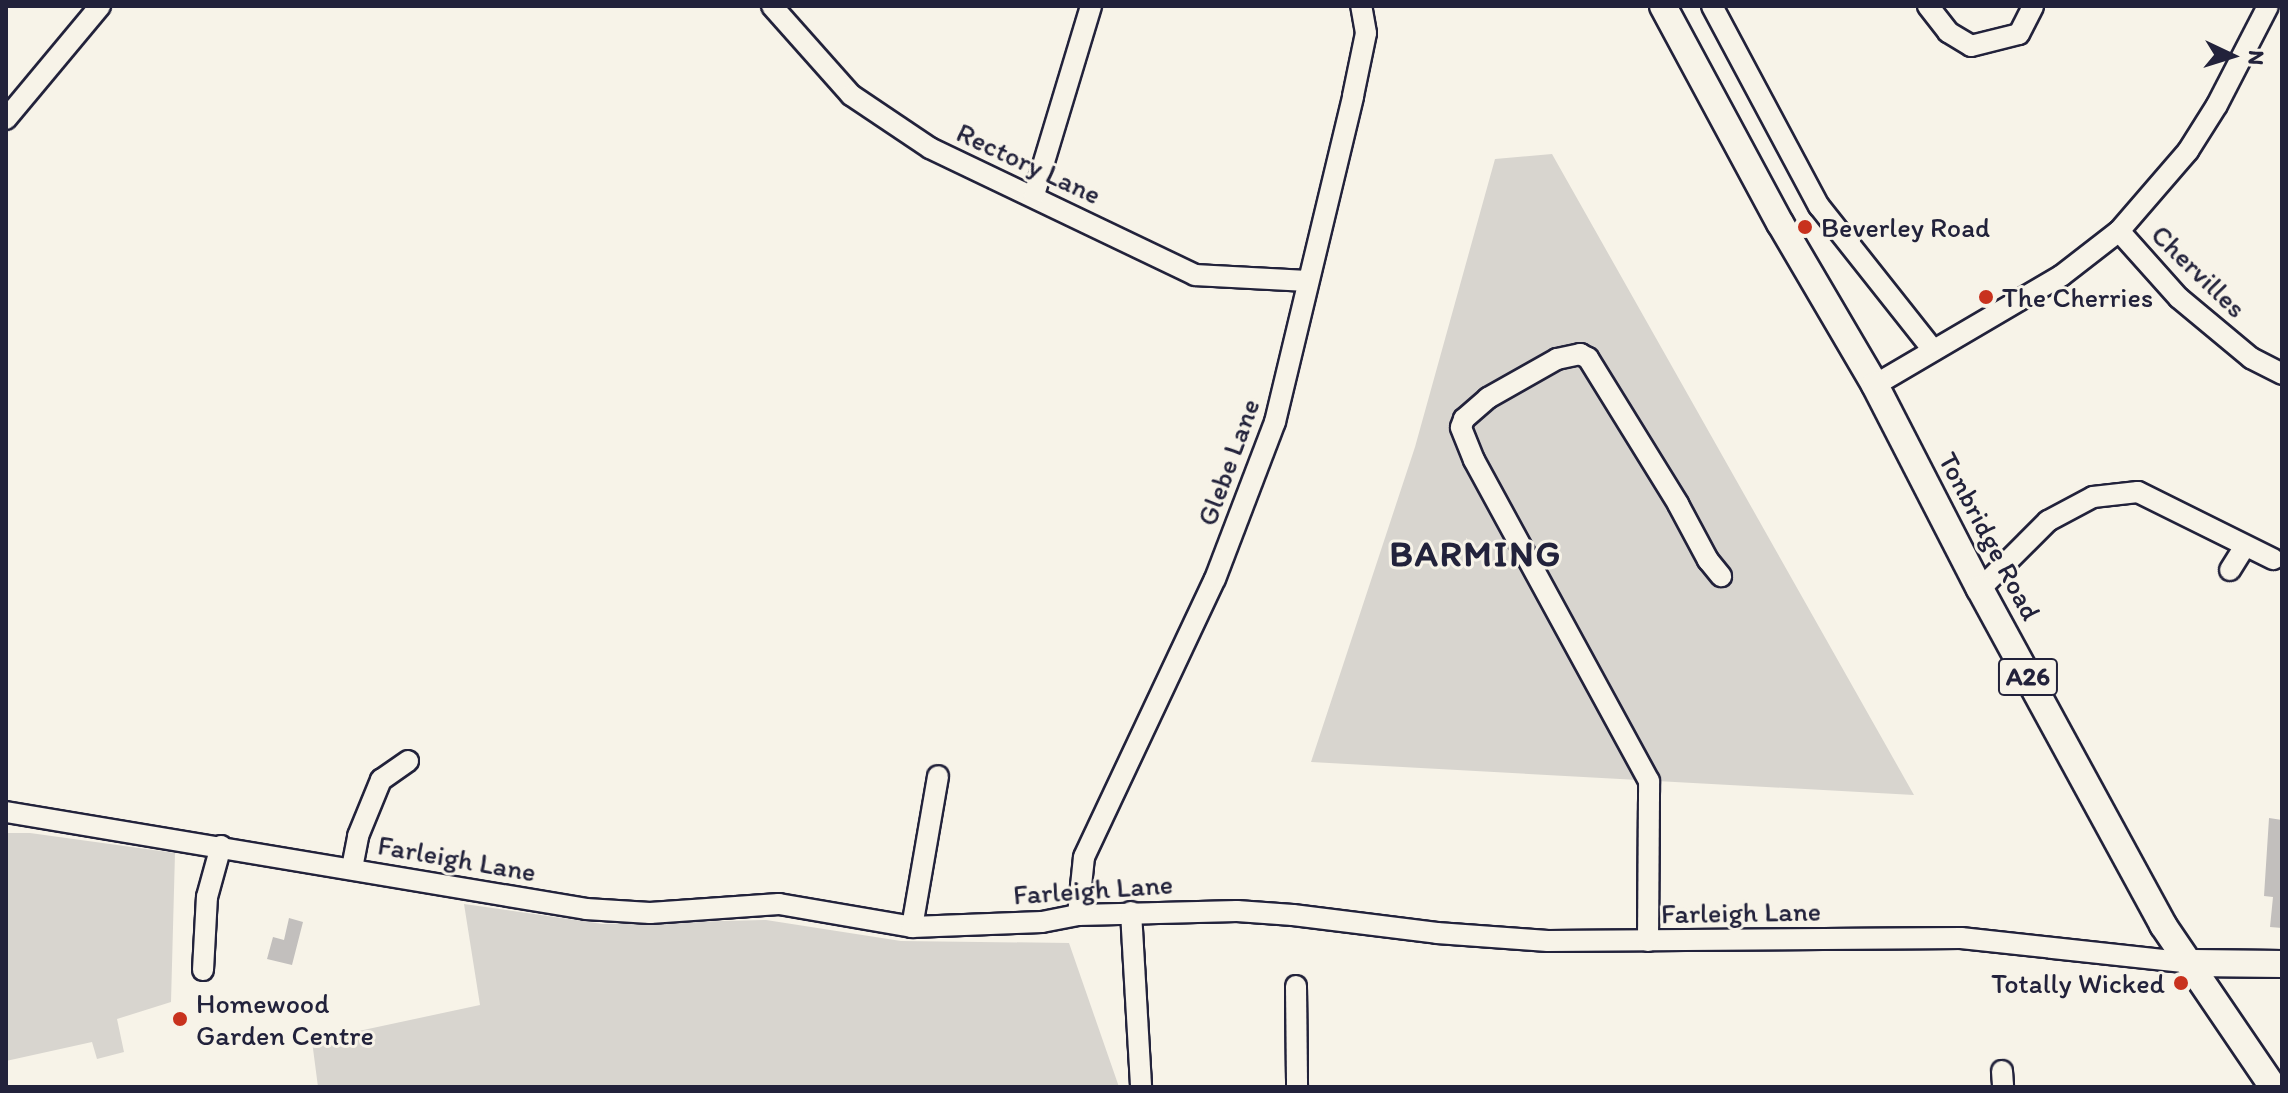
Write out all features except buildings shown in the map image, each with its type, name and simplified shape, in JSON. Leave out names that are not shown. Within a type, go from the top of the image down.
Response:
[{"type":"main road","name":"Tonbridge Road","points":[[1663,6],[1780,223],[1875,385],[1980,589],[2163,925],[2193,963],[2272,1086]]},
{"type":"main road","points":[[2193,963],[2282,964]]},
{"type":"street","points":[[6,119],[100,6]]},
{"type":"street","name":"Rectory Lane","points":[[772,6],[851,95],[930,148],[1034,195],[1195,275],[1307,281]]},
{"type":"street","points":[[1034,195],[1091,6]]},
{"type":"street","name":"Glebe Lane","points":[[1078,915],[1084,857],[1215,579],[1275,422],[1366,33],[1361,6]]},
{"type":"street","points":[[1712,6],[1819,206],[1933,350]]},
{"type":"street","points":[[1928,6],[1948,32],[1971,46],[2019,34],[2033,6]]},
{"type":"street","points":[[1875,385],[2061,276],[2119,231],[2188,151],[2268,6]]},
{"type":"street","name":"Chervilles","points":[[2119,231],[2179,298],[2251,358],[2282,374]]},
{"type":"street","points":[[1648,941],[1649,781],[1474,460],[1461,427],[1464,419],[1488,398],[1557,359],[1580,354],[1588,358],[1678,504],[1708,560],[1721,576]]},
{"type":"street","points":[[1980,589],[2048,521],[2093,497],[2138,492],[2273,559]]},
{"type":"street","points":[[2230,570],[2245,546]]},
{"type":"street","points":[[352,868],[358,836],[381,780],[408,761]]},
{"type":"street","points":[[912,927],[938,776]]},
{"type":"street","name":"Farleigh Lane","points":[[6,812],[586,909],[650,913],[779,904],[912,927],[1042,922],[1078,915],[1131,912],[1237,911],[1453,934],[1648,941],[1961,938],[2193,963]]},
{"type":"street","points":[[203,970],[207,897],[221,846]]},
{"type":"street","points":[[1131,912],[1141,1087]]},
{"type":"street","points":[[1296,986],[1297,1087]]},
{"type":"shaded area","points":[[1552,154],[1914,795],[1311,762],[1415,447],[1495,159]]},
{"type":"shaded area","points":[[6,833],[30,833],[175,853],[171,1002],[117,1019],[124,1052],[97,1059],[92,1042],[6,1061]]},
{"type":"shaded area","points":[[464,904],[603,924],[766,920],[901,941],[1069,943],[1119,1087],[318,1087],[312,1041],[480,1005]]},
{"type":"place","name":"Beverley Road","points":[[1805,227]]},
{"type":"place","name":"The Cherries","points":[[1986,297]]},
{"type":"place","name":"Totally Wicked","points":[[2181,983]]},
{"type":"place","name":"Homewood Garden Centre","points":[[180,1019]]},
{"type":"district","name":"BARMING","points":[[1476,554]]}]
